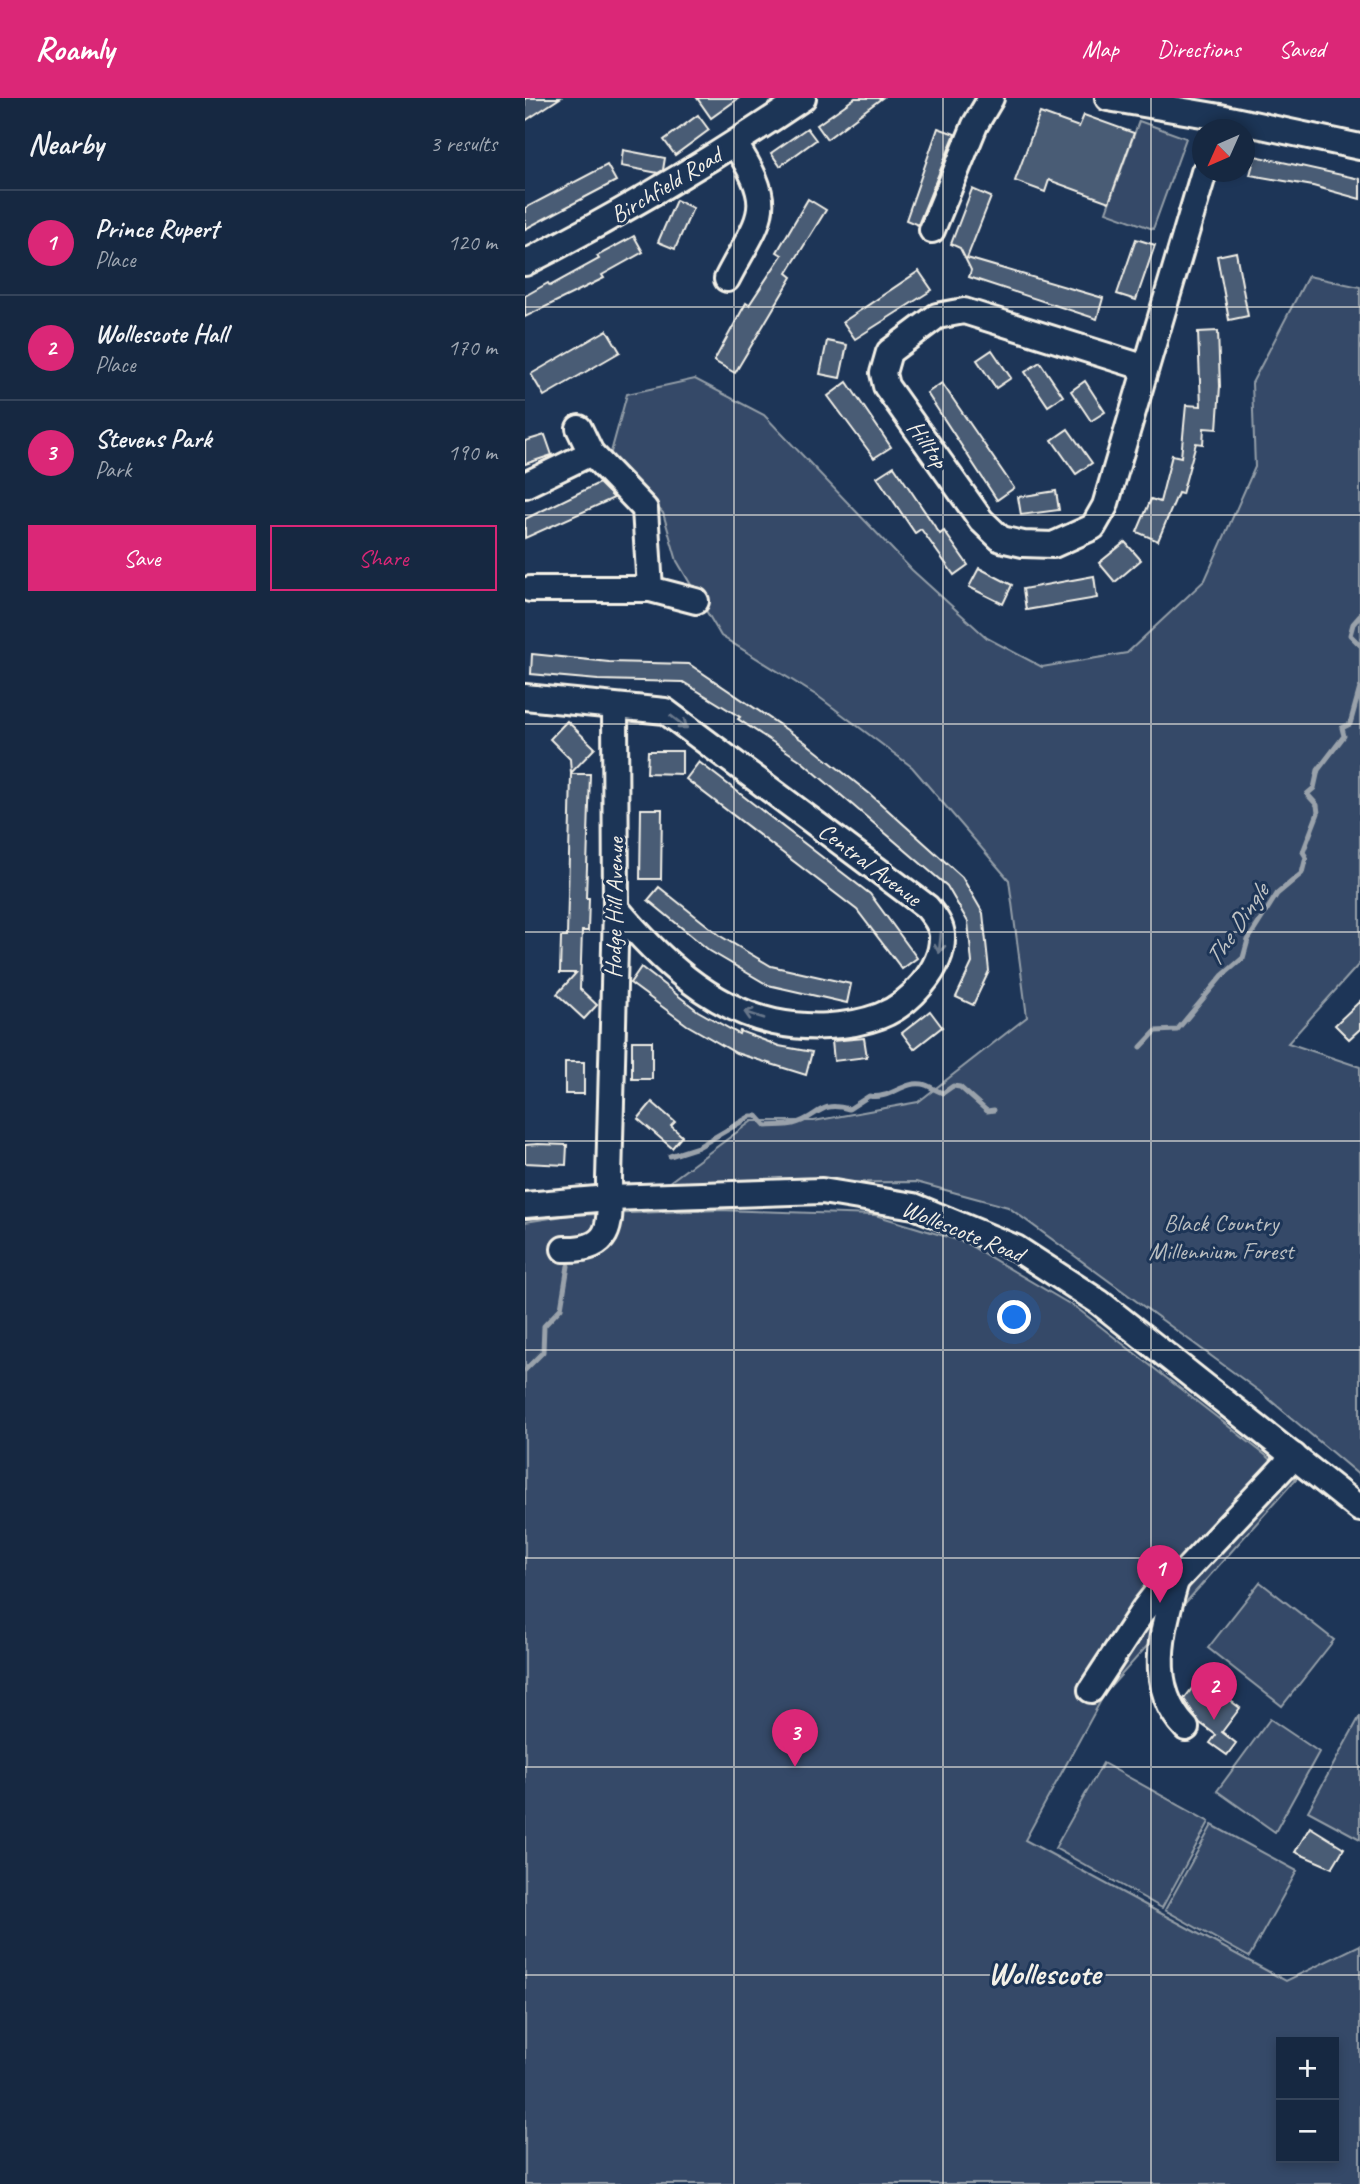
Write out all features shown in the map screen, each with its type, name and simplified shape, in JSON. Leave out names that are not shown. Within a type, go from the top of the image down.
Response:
[{"type":"street","name":"Birchfield Road","points":[[525,263],[605,222],[735,144],[803,98]]},
{"type":"street","points":[[932,230],[975,125],[991,98]]},
{"type":"street","points":[[1108,98],[1225,116],[1360,147]]},
{"type":"street","points":[[727,279],[761,212],[762,197],[753,173],[735,144]]},
{"type":"street","name":"Hilltop","points":[[1146,368],[964,311],[937,316],[889,352],[883,373],[886,386],[981,520],[1001,539],[1023,544],[1053,545],[1093,527],[1105,506],[1146,368],[1201,182]]},
{"type":"street","points":[[579,428],[591,453],[645,509],[650,589]]},
{"type":"street","points":[[525,485],[591,453]]},
{"type":"street","points":[[530,589],[650,589],[696,601]]},
{"type":"street","points":[[525,697],[615,708]]},
{"type":"street","name":"Hodge Hill Avenue","points":[[564,1248],[590,1245],[607,1233],[611,1224],[609,1198],[616,908],[615,708]]},
{"type":"street","name":"Central Avenue","points":[[615,708],[665,711],[927,907],[938,921],[941,949],[929,975],[893,1010],[848,1024],[807,1027],[774,1021],[739,1010],[705,992],[644,942],[616,908]]},
{"type":"street","name":"Wollescote Road","points":[[525,1205],[609,1198],[822,1191],[914,1206],[1016,1248],[1078,1288],[1360,1509]]},
{"type":"street","points":[[1091,1690],[1155,1595],[1176,1581],[1294,1457]]},
{"type":"street","points":[[1176,1581],[1160,1638],[1161,1669],[1173,1715],[1186,1728]]},
{"type":"green space","points":[[1139,121],[1186,138],[1153,229],[1106,212]]},
{"type":"green space","name":"Black Country Millennium Forest","points":[[1308,276],[1360,287],[1360,963],[1288,1043],[1360,1067],[1360,1476],[1263,1394],[1008,1207],[916,1182],[668,1183],[752,1121],[814,1121],[918,1102],[1027,1017],[1009,880],[912,767],[819,697],[721,636],[677,561],[663,513],[610,456],[627,394],[695,379],[764,415],[912,570],[987,638],[1042,667],[1127,653],[1205,580],[1255,467],[1252,383]]},
{"type":"green space","points":[[720,1210],[875,1215],[964,1242],[1078,1309],[1296,1479],[1105,1693],[1025,1840],[1286,1981],[1360,1945],[1360,2184],[525,2184],[525,1222],[570,1215]]},
{"type":"green space","points":[[1260,1582],[1334,1640],[1282,1706],[1208,1648]]},
{"type":"green space","points":[[1360,1716],[1360,1839],[1308,1811]]},
{"type":"green space","points":[[1270,1719],[1319,1752],[1275,1832],[1217,1791]]},
{"type":"green space","points":[[1103,1763],[1209,1822],[1162,1908],[1055,1848]]},
{"type":"green space","points":[[1212,1825],[1297,1871],[1249,1957],[1165,1910]]},
{"type":"building","points":[[525,98],[560,98],[525,121]]},
{"type":"building","points":[[697,98],[739,98],[711,118]]},
{"type":"building","points":[[855,98],[882,98],[827,139],[817,125]]},
{"type":"building","points":[[1040,113],[1079,127],[1084,115],[1134,133],[1109,202],[1049,180],[1045,192],[1015,181]]},
{"type":"building","points":[[698,115],[709,130],[675,155],[664,140]]},
{"type":"building","points":[[807,128],[816,140],[780,166],[771,153]]},
{"type":"building","points":[[938,128],[955,134],[918,225],[906,220]]},
{"type":"building","points":[[623,150],[665,158],[663,170],[658,173],[621,166]]},
{"type":"building","points":[[1255,156],[1360,179],[1360,199],[1313,186],[1255,176]]},
{"type":"building","points":[[607,165],[616,181],[525,229],[525,208]]},
{"type":"building","points":[[972,189],[991,197],[967,258],[1103,298],[1097,319],[969,277],[971,270],[960,248],[951,244]]},
{"type":"building","points":[[808,199],[826,210],[787,273],[792,277],[735,373],[714,361],[746,303],[749,305],[782,255],[777,252]]},
{"type":"building","points":[[676,200],[693,208],[675,249],[658,242]]},
{"type":"building","points":[[634,236],[643,252],[602,275],[604,278],[525,317],[525,296],[548,283],[550,286]]},
{"type":"building","points":[[1136,239],[1155,245],[1136,300],[1117,294]]},
{"type":"building","points":[[1236,252],[1248,316],[1229,320],[1217,256]]},
{"type":"building","points":[[919,271],[932,290],[855,339],[843,322]]},
{"type":"building","points":[[607,330],[620,352],[544,396],[531,374]]},
{"type":"building","points":[[1218,331],[1220,386],[1217,429],[1204,428],[1203,444],[1196,443],[1182,494],[1178,493],[1158,541],[1137,532],[1151,499],[1160,502],[1172,455],[1181,457],[1186,405],[1201,406],[1198,332]]},
{"type":"building","points":[[827,341],[847,345],[840,378],[820,374]]},
{"type":"building","points":[[992,350],[1011,378],[996,388],[977,360]]},
{"type":"building","points":[[1040,362],[1063,396],[1048,406],[1025,372]]},
{"type":"building","points":[[1085,381],[1105,412],[1091,421],[1071,391]]},
{"type":"building","points":[[847,382],[891,447],[874,458],[828,396]]},
{"type":"building","points":[[942,383],[1014,488],[997,500],[927,393]]},
{"type":"building","points":[[1068,429],[1092,463],[1076,474],[1052,440]]},
{"type":"building","points":[[545,435],[552,455],[525,464],[525,441]]},
{"type":"building","points":[[894,466],[940,534],[944,531],[968,565],[954,575],[921,529],[915,533],[877,477]]},
{"type":"building","points":[[599,483],[614,498],[525,538],[525,519]]},
{"type":"building","points":[[1056,491],[1059,510],[1021,515],[1018,497]]},
{"type":"building","points":[[1125,542],[1141,560],[1115,582],[1099,563]]},
{"type":"building","points":[[979,568],[1012,585],[1003,604],[969,587]]},
{"type":"building","points":[[1094,576],[1097,598],[1026,610],[1023,589]]},
{"type":"building","points":[[532,654],[609,662],[689,664],[805,742],[870,794],[962,877],[983,913],[989,971],[973,1005],[956,997],[972,963],[968,922],[947,886],[800,760],[738,719],[740,717],[683,682],[598,680],[531,674]]},
{"type":"building","points":[[567,721],[595,748],[571,773],[570,759],[550,739]]},
{"type":"building","points":[[648,751],[682,751],[682,774],[647,773]]},
{"type":"building","points":[[699,762],[870,894],[917,958],[902,969],[857,910],[686,779]]},
{"type":"building","points":[[571,774],[590,774],[586,898],[589,898],[588,931],[582,931],[580,989],[597,1005],[584,1019],[557,994],[576,973],[560,973],[561,937],[567,937]]},
{"type":"building","points":[[641,809],[662,809],[661,879],[640,879]]},
{"type":"building","points":[[659,887],[722,937],[771,966],[851,984],[847,1003],[768,985],[710,951],[648,900]]},
{"type":"building","points":[[641,967],[698,1011],[739,1034],[740,1031],[779,1046],[812,1052],[806,1075],[736,1053],[687,1025],[630,983]]},
{"type":"building","points":[[1360,1001],[1360,1029],[1349,1039],[1335,1025]]},
{"type":"building","points":[[930,1011],[942,1027],[914,1049],[902,1033]]},
{"type":"building","points":[[864,1038],[867,1057],[834,1061],[832,1041]]},
{"type":"building","points":[[632,1041],[652,1041],[652,1079],[632,1079]]},
{"type":"building","points":[[565,1062],[584,1062],[584,1094],[565,1094]]},
{"type":"building","points":[[652,1102],[675,1122],[671,1126],[682,1136],[672,1148],[638,1119]]},
{"type":"building","points":[[525,1145],[567,1145],[566,1165],[525,1163]]},
{"type":"building","points":[[1200,1678],[1240,1708],[1222,1732],[1236,1743],[1227,1755],[1210,1743],[1216,1735],[1200,1723],[1184,1699]]},
{"type":"building","points":[[1310,1827],[1344,1848],[1332,1868],[1295,1852]]},
{"type":"waterway","name":"The Dingle","points":[[1360,616],[1353,624],[1350,635],[1360,645]]},
{"type":"waterway","name":"The Dingle","points":[[1141,1047],[1156,1031],[1177,1030],[1222,976],[1243,958],[1248,940],[1277,894],[1302,873],[1306,857],[1303,852],[1318,813],[1317,805],[1307,794],[1314,788],[1318,770],[1344,736],[1342,728],[1350,724],[1360,688]]},
{"type":"waterway","name":"The Dingle","points":[[670,1156],[698,1147],[751,1116],[757,1116],[766,1126],[790,1125],[825,1108],[849,1109],[869,1096],[877,1097],[915,1084],[925,1085],[943,1093],[953,1086],[960,1087],[987,1111],[994,1110]]},
{"type":"waterway","points":[[525,1370],[543,1352],[544,1326],[561,1308],[568,1266]]},
{"type":"place","name":"Prince Rupert","points":[[1160,1603]]},
{"type":"place","name":"Wollescote Hall","points":[[1214,1720]]},
{"type":"place","name":"Stevens Park","points":[[795,1767]]},
{"type":"district","name":"Wollescote","points":[[1044,1973]]}]
